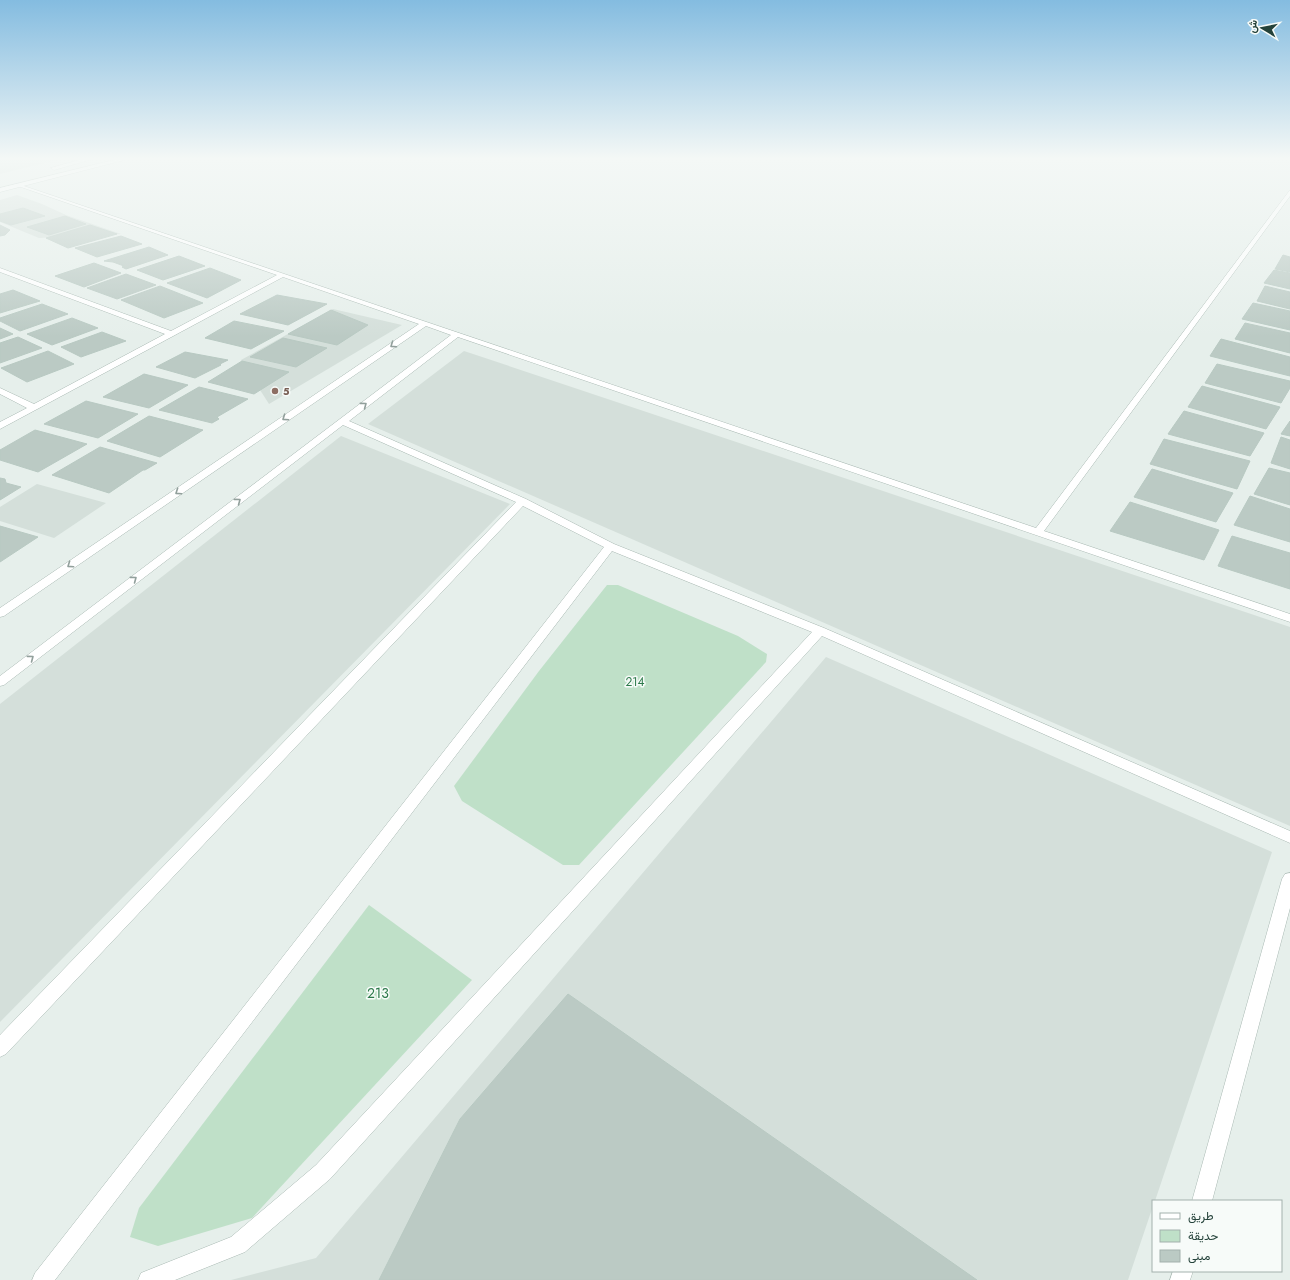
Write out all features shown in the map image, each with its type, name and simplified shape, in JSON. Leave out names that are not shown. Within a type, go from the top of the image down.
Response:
[{"type":"street","points":[[112,217],[1290,618]]},
{"type":"street","points":[[1038,532],[1272,217]]},
{"type":"street","points":[[0,270],[170,334]]},
{"type":"street","points":[[0,426],[282,275]]},
{"type":"street","points":[[0,613],[425,323]]},
{"type":"street","points":[[0,682],[457,334]]},
{"type":"street","points":[[0,391],[34,408]]},
{"type":"street","points":[[342,421],[522,502],[610,546],[820,631],[1290,837]]},
{"type":"street","points":[[0,1048],[522,502]]},
{"type":"street","points":[[42,1280],[610,546]]},
{"type":"street","points":[[148,1280],[238,1245],[323,1172],[820,631]]},
{"type":"street","points":[[1202,1200],[1290,879]]},
{"type":"shaded area","points":[[0,217],[71,217],[121,234],[39,238],[0,222]]},
{"type":"shaded area","points":[[333,309],[402,325],[269,404],[241,360]]},
{"type":"shaded area","points":[[464,351],[1290,627],[1290,826],[368,424]]},
{"type":"shaded area","points":[[341,436],[510,504],[0,1022],[0,704]]},
{"type":"shaded area","points":[[37,484],[106,503],[54,538],[0,521],[0,507]]},
{"type":"shaded area","points":[[826,657],[1272,852],[1155,1200],[1152,1200],[1152,1209],[1128,1280],[231,1280],[316,1258]]},
{"type":"green space","name":"214","points":[[607,585],[618,585],[738,636],[767,654],[766,662],[579,865],[563,865],[462,801],[454,786],[539,671]]},
{"type":"green space","name":"213","points":[[369,905],[472,980],[252,1218],[158,1246],[130,1237],[139,1208]]},
{"type":"building","points":[[0,217],[42,217],[11,225],[0,221]]},
{"type":"building","points":[[62,217],[67,217],[86,224],[49,235],[27,227]]},
{"type":"building","points":[[0,225],[10,230],[5,235],[0,236]]},
{"type":"building","points":[[90,225],[117,234],[68,248],[46,238]]},
{"type":"building","points":[[121,236],[142,244],[97,257],[75,248]]},
{"type":"building","points":[[149,247],[168,255],[126,269],[122,267],[124,266],[113,262],[104,261]]},
{"type":"building","points":[[1283,255],[1290,257],[1290,272],[1275,269]]},
{"type":"building","points":[[179,256],[205,266],[163,280],[137,270]]},
{"type":"building","points":[[94,263],[121,273],[84,287],[55,276]]},
{"type":"building","points":[[210,268],[241,280],[207,298],[167,283]]},
{"type":"building","points":[[1274,270],[1290,273],[1290,289],[1264,283]]},
{"type":"building","points":[[126,274],[156,285],[117,299],[87,288]]},
{"type":"building","points":[[160,286],[203,303],[164,318],[121,300]]},
{"type":"building","points":[[1265,286],[1290,292],[1290,309],[1257,301]]},
{"type":"building","points":[[13,290],[40,301],[0,313],[0,294]]},
{"type":"building","points":[[277,295],[327,304],[288,325],[240,314]]},
{"type":"building","points":[[1253,303],[1290,311],[1290,330],[1242,319]]},
{"type":"building","points":[[42,304],[68,314],[20,331],[0,321],[0,318]]},
{"type":"building","points":[[331,310],[368,325],[337,345],[288,334]]},
{"type":"building","points":[[72,318],[98,328],[52,345],[27,334]]},
{"type":"building","points":[[234,321],[284,331],[251,349],[205,338]]},
{"type":"building","points":[[1245,323],[1290,333],[1290,353],[1235,339]]},
{"type":"building","points":[[0,328],[13,334],[0,339]]},
{"type":"building","points":[[102,332],[126,341],[81,357],[61,347]]},
{"type":"building","points":[[18,337],[42,348],[0,363],[0,343]]},
{"type":"building","points":[[283,338],[327,348],[296,367],[250,357]]},
{"type":"building","points":[[1221,339],[1290,357],[1290,376],[1210,356]]},
{"type":"building","points":[[48,351],[74,364],[27,382],[1,368]]},
{"type":"building","points":[[185,352],[228,360],[195,378],[156,367]]},
{"type":"building","points":[[242,361],[289,372],[254,394],[208,382]]},
{"type":"building","points":[[1217,364],[1290,381],[1290,388],[1281,403],[1205,383]]},
{"type":"building","points":[[144,374],[188,385],[149,408],[103,397]]},
{"type":"building","points":[[1202,386],[1280,407],[1266,429],[1188,407]]},
{"type":"building","points":[[199,387],[248,399],[217,417],[219,419],[212,423],[159,410]]},
{"type":"building","points":[[86,401],[138,414],[98,438],[44,424]]},
{"type":"building","points":[[1184,411],[1264,433],[1250,456],[1168,434]]},
{"type":"building","points":[[149,416],[203,430],[160,457],[107,441]]},
{"type":"building","points":[[1290,421],[1290,436],[1281,434]]},
{"type":"building","points":[[35,430],[87,444],[38,472],[0,460],[0,450]]},
{"type":"building","points":[[1281,437],[1290,440],[1290,469],[1271,463]]},
{"type":"building","points":[[1164,439],[1250,461],[1237,489],[1150,464]]},
{"type":"building","points":[[100,447],[157,463],[143,470],[109,493],[52,475]]},
{"type":"building","points":[[1269,468],[1290,473],[1290,505],[1254,494]]},
{"type":"building","points":[[1152,469],[1233,493],[1216,522],[1134,497]]},
{"type":"building","points":[[0,478],[5,479],[6,483],[21,487],[0,500]]},
{"type":"building","points":[[1250,496],[1290,509],[1290,542],[1234,525]]},
{"type":"building","points":[[1130,502],[1219,530],[1204,560],[1110,531]]},
{"type":"building","points":[[0,526],[38,537],[0,562]]},
{"type":"building","points":[[1232,536],[1290,553],[1290,589],[1218,566]]},
{"type":"building","points":[[568,994],[977,1280],[379,1280],[460,1119]]},
{"type":"place","name":"5","points":[[275,391]]}]
